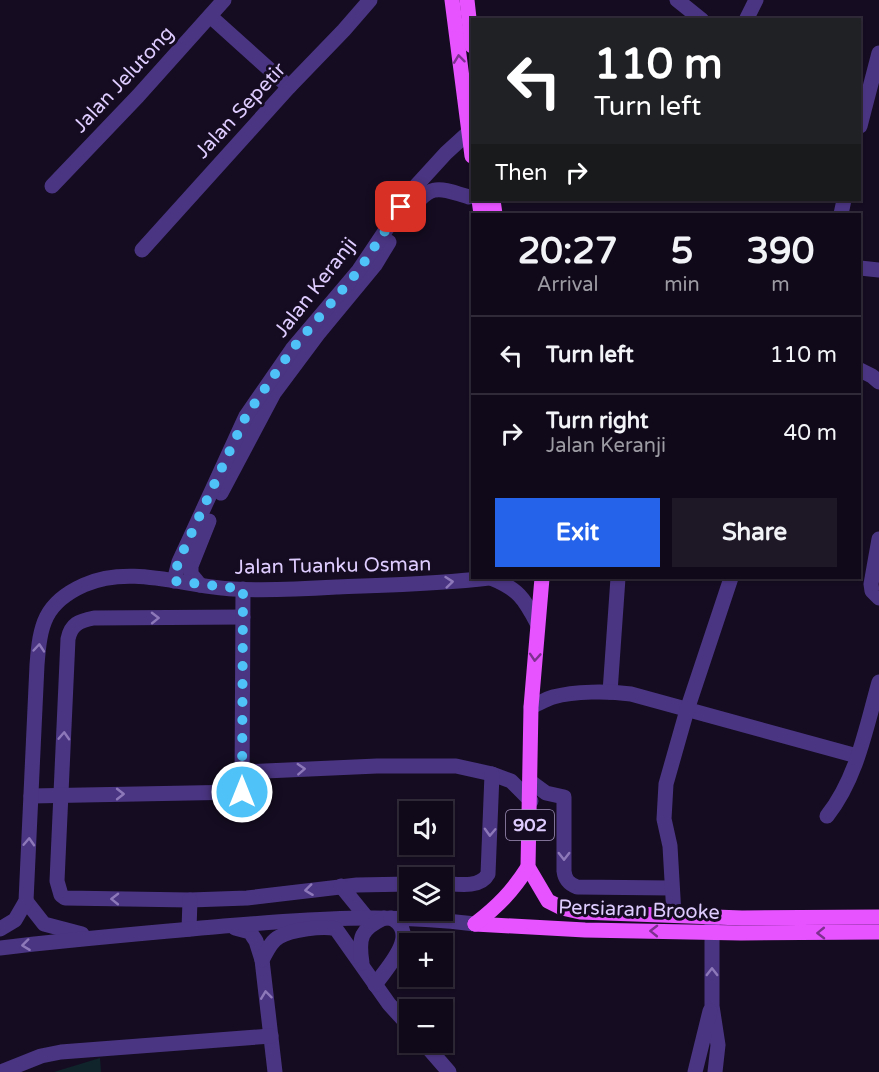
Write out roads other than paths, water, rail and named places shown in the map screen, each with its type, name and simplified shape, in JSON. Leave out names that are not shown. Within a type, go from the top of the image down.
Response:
[{"type":"main road","points":[[452,0],[471,148]]},
{"type":"main road","points":[[467,0],[471,37]]},
{"type":"main road","name":"902","points":[[475,924],[500,905],[528,867],[531,707],[542,579]]},
{"type":"main road","name":"Persiaran Brooke","points":[[528,867],[544,897],[562,909],[580,912],[674,915],[712,924],[879,932]]},
{"type":"main road","name":"Persiaran Brooke","points":[[475,924],[585,930],[879,916]]},
{"type":"street","name":"Jalan Jelutong","points":[[51,186],[138,96],[224,0]]},
{"type":"street","name":"Jalan Sepetir","points":[[142,250],[370,0]]},
{"type":"street","points":[[676,0],[699,18]]},
{"type":"street","points":[[747,18],[756,0]]},
{"type":"street","points":[[210,16],[289,87]]},
{"type":"street","points":[[861,122],[879,53]]},
{"type":"street","name":"Jalan Keranji","points":[[174,581],[178,562],[246,416],[270,379],[315,320],[359,270],[414,188],[469,132]]},
{"type":"street","points":[[432,169],[441,188],[471,196]]},
{"type":"street","name":"Jalan Keranji","points":[[200,585],[191,574],[191,566],[218,498],[273,393],[375,265],[421,196],[431,190],[441,188]]},
{"type":"street","points":[[861,268],[879,270]]},
{"type":"street","points":[[861,370],[879,382]]},
{"type":"street","points":[[229,453],[238,452],[256,426]]},
{"type":"street","points":[[879,539],[871,584],[872,591],[879,598]]},
{"type":"street","name":"Jalan Tuanku Osman","points":[[26,901],[39,645],[46,616],[66,595],[86,584],[109,577],[137,577],[243,589],[281,590],[409,586],[480,579]]},
{"type":"street","name":"Jalan Tuanku Osman","points":[[492,579],[514,589],[524,598],[537,623]]},
{"type":"street","points":[[610,692],[618,579]]},
{"type":"street","points":[[674,915],[670,846],[664,819],[666,784],[687,710],[731,579]]},
{"type":"street","points":[[31,796],[242,792],[243,589]]},
{"type":"street","points":[[243,617],[94,618],[80,621],[70,629],[57,881],[61,896],[190,900],[247,898],[341,886],[399,884]]},
{"type":"street","points":[[827,816],[840,799],[857,756],[879,682]]},
{"type":"street","points":[[531,707],[553,697],[567,695],[610,692],[631,694],[857,756]]},
{"type":"street","points":[[242,772],[376,766],[456,766],[511,781],[531,801]]},
{"type":"street","points":[[453,883],[482,882],[488,874],[492,774]]},
{"type":"street","points":[[531,782],[546,793],[564,797],[564,871],[567,881],[572,886],[671,888]]},
{"type":"street","points":[[341,886],[368,918]]},
{"type":"street","points":[[189,929],[190,900]]},
{"type":"street","points":[[0,929],[15,920],[26,901],[44,924],[94,937]]},
{"type":"street","points":[[0,948],[94,937],[328,918],[388,918],[475,924]]},
{"type":"street","points":[[362,965],[359,944],[370,925],[388,918],[397,921],[401,927],[402,945],[375,985]]},
{"type":"street","points":[[712,924],[712,1006],[718,1045],[716,1072]]},
{"type":"street","points":[[262,960],[269,947],[281,935],[326,926],[336,929],[375,985],[399,1014]]},
{"type":"street","points":[[222,927],[243,929],[250,932],[256,941],[262,960],[275,1072]]},
{"type":"street","points":[[695,1072],[712,1006]]},
{"type":"street","points":[[1,1072],[41,1056],[61,1052],[271,1036]]},
{"type":"street","points":[[433,1053],[449,1072]]}]
